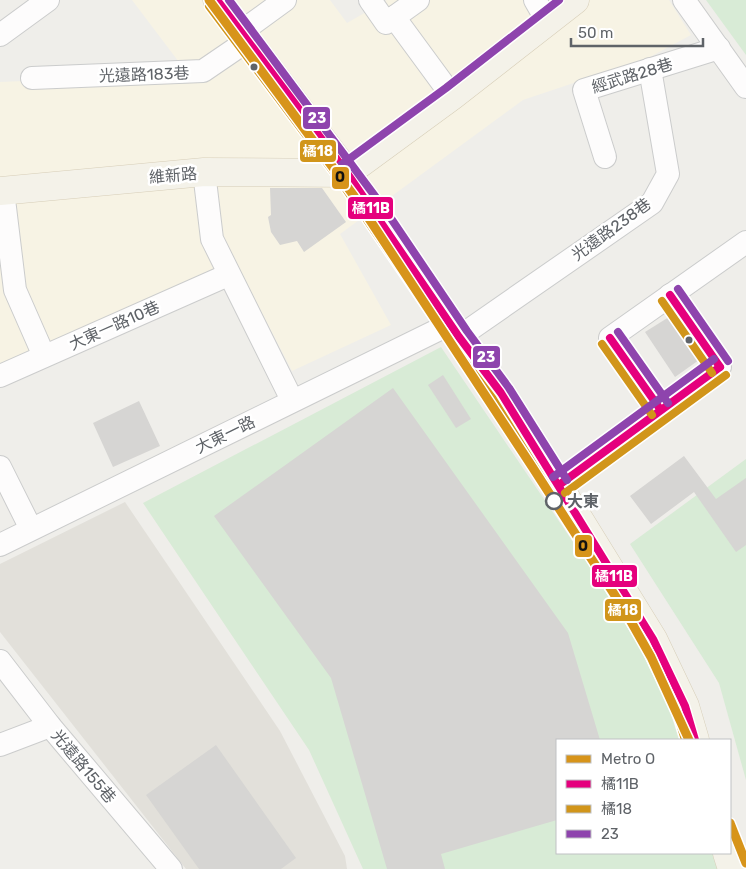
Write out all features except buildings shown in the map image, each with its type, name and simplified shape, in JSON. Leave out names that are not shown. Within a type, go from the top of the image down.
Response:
[{"type":"main road","points":[[217,0],[347,173],[455,331],[501,393],[653,639],[685,706],[695,739]]},
{"type":"main road","points":[[347,173],[452,96],[541,11],[575,0]]},
{"type":"main road","name":"維新路","points":[[1,191],[204,172],[347,173]]},
{"type":"main road","points":[[727,854],[732,869]]},
{"type":"street","points":[[0,35],[48,0]]},
{"type":"street","name":"光遠路183巷","points":[[32,78],[203,72],[285,0]]},
{"type":"street","points":[[370,0],[390,20],[452,96]]},
{"type":"street","points":[[390,20],[417,0]]},
{"type":"street","points":[[684,0],[746,87]]},
{"type":"street","name":"經武路28巷","points":[[605,157],[584,90],[719,48]]},
{"type":"street","name":"光遠路238巷","points":[[455,331],[652,203],[668,174],[650,70]]},
{"type":"street","points":[[204,172],[212,239],[228,275],[292,400]]},
{"type":"street","points":[[1,191],[15,290],[44,356]]},
{"type":"street","points":[[660,410],[610,338],[746,242]]},
{"type":"street","name":"大東一路10巷","points":[[0,376],[228,275]]},
{"type":"street","points":[[559,485],[589,465],[660,410],[720,367],[670,295]]},
{"type":"street","name":"大東一路","points":[[0,545],[292,400],[455,331]]},
{"type":"street","points":[[0,467],[32,529]]},
{"type":"street","name":"光遠路155巷","points":[[0,662],[50,726],[171,869]]},
{"type":"street","points":[[0,745],[50,726]]},
{"type":"shaded area","points":[[132,0],[330,0],[347,23],[387,0],[669,0],[691,35],[648,58],[523,100],[340,234],[391,325],[292,371],[236,263],[0,367],[0,82],[188,74]]},
{"type":"shaded area","points":[[125,502],[280,731],[345,856],[347,869],[186,869],[0,632],[0,564]]},
{"type":"green space","points":[[706,0],[746,0],[746,55]]},
{"type":"green space","points":[[441,347],[655,663],[679,739],[556,739],[556,854],[714,854],[719,869],[363,869],[309,750],[143,503]]},
{"type":"green space","points":[[746,459],[746,780],[719,683],[630,544]]},
{"type":"metro line","name":"O","points":[[209,0],[354,196],[533,468],[625,611],[651,657],[689,739]]},
{"type":"metro line","name":"O","points":[[731,826],[746,863]]},
{"type":"transit line","name":"橘11B","points":[[217,0],[347,173],[459,337],[501,393],[653,639],[685,706],[695,739]]},
{"type":"transit line","name":"23","points":[[229,0],[386,211],[467,331],[509,388],[567,480]]},
{"type":"transit line","name":"23","points":[[341,165],[446,88],[559,0]]},
{"type":"transit line","name":"橘18","points":[[209,6],[339,179],[451,343],[493,399],[644,644],[676,710],[685,739]]},
{"type":"transit line","name":"23","points":[[678,289],[728,361]]},
{"type":"transit line","name":"橘11B","points":[[670,295],[720,367]]},
{"type":"transit line","name":"橘18","points":[[662,301],[712,373]]},
{"type":"transit line","name":"23","points":[[618,332],[668,403]]},
{"type":"transit line","name":"橘11B","points":[[610,338],[660,409]]},
{"type":"transit line","name":"橘18","points":[[602,344],[652,415]]},
{"type":"transit line","name":"23","points":[[553,477],[714,359]]},
{"type":"transit line","name":"橘11B","points":[[559,485],[720,367]]},
{"type":"transit line","name":"橘18","points":[[565,493],[726,375]]},
{"type":"place","name":"大東","points":[[554,501]]}]
